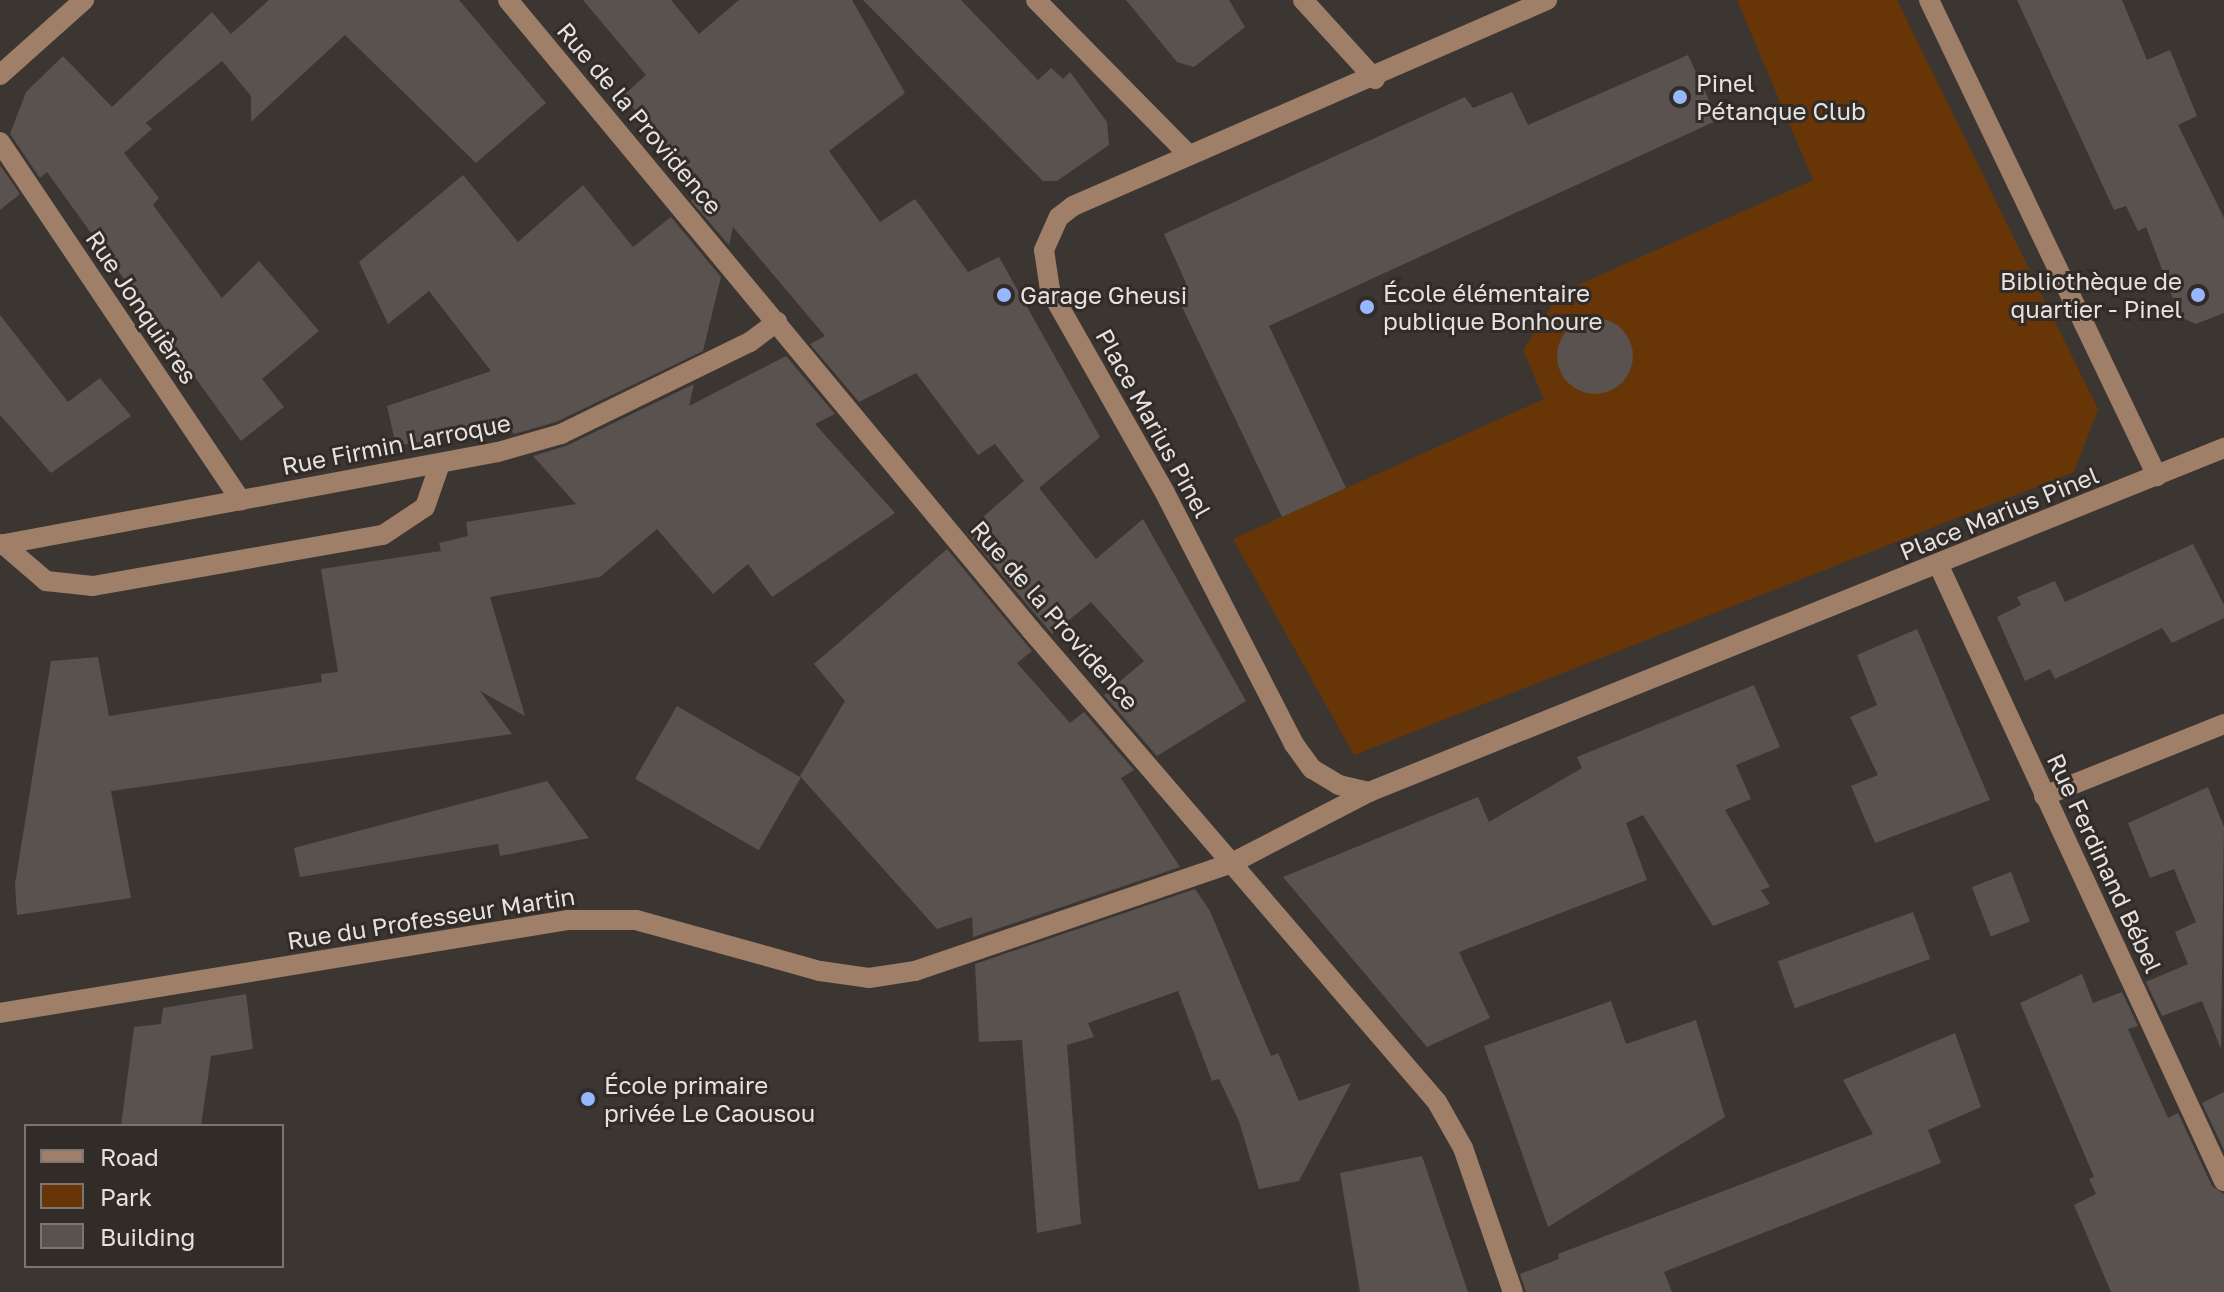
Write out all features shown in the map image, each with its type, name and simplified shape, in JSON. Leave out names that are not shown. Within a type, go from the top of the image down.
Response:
[{"type":"street","points":[[0,75],[84,0]]},
{"type":"street","name":"Rue de la Providence","points":[[508,0],[1031,630],[1437,1102],[1463,1148],[1513,1292]]},
{"type":"street","points":[[1036,0],[1189,155]]},
{"type":"street","points":[[1303,0],[1375,79]]},
{"type":"street","name":"Place Marius Pinel","points":[[1369,792],[1339,785],[1312,769],[1294,744],[1164,491],[1044,273],[1044,250],[1059,217],[1189,155],[1375,79],[1547,0]]},
{"type":"street","points":[[1929,0],[2157,476]]},
{"type":"street","name":"Rue Jonquières","points":[[0,142],[241,500]]},
{"type":"street","name":"Rue Firmin Larroque","points":[[2,545],[440,464],[561,434],[750,342],[777,322]]},
{"type":"street","name":"Place Marius Pinel","points":[[1232,863],[1369,792],[1939,566],[2224,448]]},
{"type":"street","points":[[2,545],[46,581],[93,586],[383,535],[425,507],[440,464]]},
{"type":"street","name":"Rue Ferdinand Bébel","points":[[1939,566],[2224,1181]]},
{"type":"street","points":[[2044,796],[2224,724]]},
{"type":"street","name":"Rue du Professeur Martin","points":[[0,1013],[568,920],[636,920],[820,971],[869,978],[915,971],[1232,863]]},
{"type":"green space","points":[[1737,0],[1897,0],[2098,409],[2074,472],[1354,755],[1233,539],[1544,399],[1523,350],[1560,293],[1813,180]]},
{"type":"building","points":[[269,0],[459,0],[546,103],[476,163],[345,35],[251,122],[251,96],[222,61],[146,123],[152,129],[124,153],[159,198],[153,205],[222,298],[259,261],[319,331],[262,379],[284,407],[241,441],[47,172],[40,178],[10,134],[26,92],[63,56],[112,107],[212,12],[231,34]]},
{"type":"building","points":[[583,0],[671,0],[699,34],[739,0],[852,0],[905,93],[829,151],[880,222],[915,199],[968,272],[999,257],[1100,437],[1039,488],[1096,559],[1143,519],[1246,701],[1157,756],[1104,695],[1144,661],[1091,602],[1052,634],[966,532],[1024,481],[995,444],[978,455],[916,373],[859,402],[810,344],[825,336],[733,227],[729,245],[691,201],[703,191],[623,96],[646,75]]},
{"type":"building","points":[[863,0],[961,0],[1038,80],[1051,68],[1063,79],[1070,72],[1107,122],[1109,145],[1057,181],[1043,181]]},
{"type":"building","points":[[1126,0],[1229,0],[1245,27],[1194,67],[1177,62]]},
{"type":"building","points":[[2017,0],[2122,0],[2147,60],[2170,50],[2197,116],[2178,125],[2224,218],[2224,313],[2196,324],[2180,317],[2146,227],[2138,231],[2126,206],[2114,210]]},
{"type":"building","points":[[1688,55],[1718,120],[1269,326],[1346,488],[1282,517],[1174,290],[1186,283],[1164,234],[1465,97],[1473,108],[1512,92],[1528,125]]},
{"type":"building","points":[[0,165],[20,194],[0,210]]},
{"type":"building","points":[[463,175],[518,242],[583,185],[633,247],[671,217],[721,277],[703,351],[556,422],[514,434],[507,426],[396,446],[387,406],[491,371],[429,291],[388,324],[359,262]]},
{"type":"building","points":[[0,315],[68,402],[100,378],[131,416],[51,473],[0,415]]},
{"type":"building","points":[[1588,318],[1602,318],[1616,324],[1627,335],[1633,356],[1630,371],[1622,383],[1602,394],[1588,394],[1574,388],[1563,377],[1557,363],[1557,349],[1563,335],[1574,324]]},
{"type":"building","points":[[786,356],[835,414],[815,424],[895,513],[772,597],[748,564],[713,594],[657,529],[600,577],[490,597],[525,716],[480,691],[512,734],[111,791],[131,898],[17,915],[15,884],[51,661],[98,657],[109,716],[322,682],[321,674],[338,672],[321,569],[441,551],[439,543],[468,536],[466,522],[576,504],[533,456],[566,446],[694,384],[689,406]]},
{"type":"building","points":[[2193,544],[2224,605],[2224,618],[2172,643],[2162,628],[2055,679],[2050,669],[2025,681],[1997,617],[2021,605],[2017,597],[2055,581],[2065,602]]},
{"type":"building","points":[[947,549],[1032,651],[1017,663],[1070,723],[1084,712],[1134,770],[1121,778],[1180,867],[973,937],[972,917],[937,929],[800,776],[845,701],[814,664]]},
{"type":"building","points":[[1917,629],[1990,800],[1875,843],[1851,786],[1878,775],[1850,717],[1877,705],[1857,655]]},
{"type":"building","points":[[1754,685],[1780,747],[1736,765],[1751,799],[1725,810],[1770,887],[1761,890],[1770,904],[1713,926],[1643,815],[1626,823],[1647,880],[1459,952],[1490,1018],[1427,1047],[1283,877],[1478,797],[1489,822],[1582,768],[1577,757]]},
{"type":"building","points":[[677,706],[801,778],[759,850],[635,779]]},
{"type":"building","points":[[547,781],[589,838],[500,856],[498,844],[300,877],[294,848]]},
{"type":"building","points":[[2208,787],[2224,827],[2221,1049],[2202,1001],[2162,1016],[2146,982],[2188,964],[2175,932],[2196,922],[2174,869],[2150,878],[2128,823]]},
{"type":"building","points":[[2011,872],[2030,921],[1991,937],[1972,887]]},
{"type":"building","points":[[1195,889],[1210,911],[1271,1056],[1278,1053],[1299,1101],[1351,1083],[1299,1181],[1259,1189],[1239,1121],[1219,1079],[1212,1081],[1178,991],[1088,1023],[1094,1037],[1067,1045],[1081,1224],[1037,1233],[1022,1040],[979,1042],[975,964]]},
{"type":"building","points":[[1913,912],[1930,959],[1795,1008],[1778,961]]},
{"type":"building","points":[[2082,974],[2093,1003],[2122,992],[2138,1026],[2128,1029],[2168,1118],[2178,1113],[2212,1186],[2224,1194],[2224,1292],[2111,1292],[2074,1205],[2096,1194],[2089,1179],[2094,1177],[2020,1003]]},
{"type":"building","points":[[246,994],[253,1049],[211,1056],[201,1124],[121,1124],[134,1027],[161,1024],[163,1008]]},
{"type":"building","points":[[1611,1001],[1626,1044],[1696,1020],[1725,1117],[1548,1227],[1484,1046]]},
{"type":"building","points":[[1955,1033],[1981,1107],[1928,1130],[1941,1163],[1664,1272],[1672,1292],[1526,1292],[1520,1274],[1559,1259],[1558,1254],[1873,1134],[1843,1080]]},
{"type":"building","points":[[2224,1092],[2224,1150],[2202,1103]]},
{"type":"building","points":[[1422,1156],[1468,1292],[1360,1292],[1340,1173]]},
{"type":"place","name":"Pinel Pétanque Club","points":[[1680,97]]},
{"type":"place","name":"Garage Gheusi","points":[[1004,295]]},
{"type":"place","name":"Bibliothèque de quartier - Pinel","points":[[2198,295]]},
{"type":"place","name":"École élémentaire publique Bonhoure","points":[[1367,307]]},
{"type":"place","name":"École primaire privée Le Caousou","points":[[588,1099]]}]
